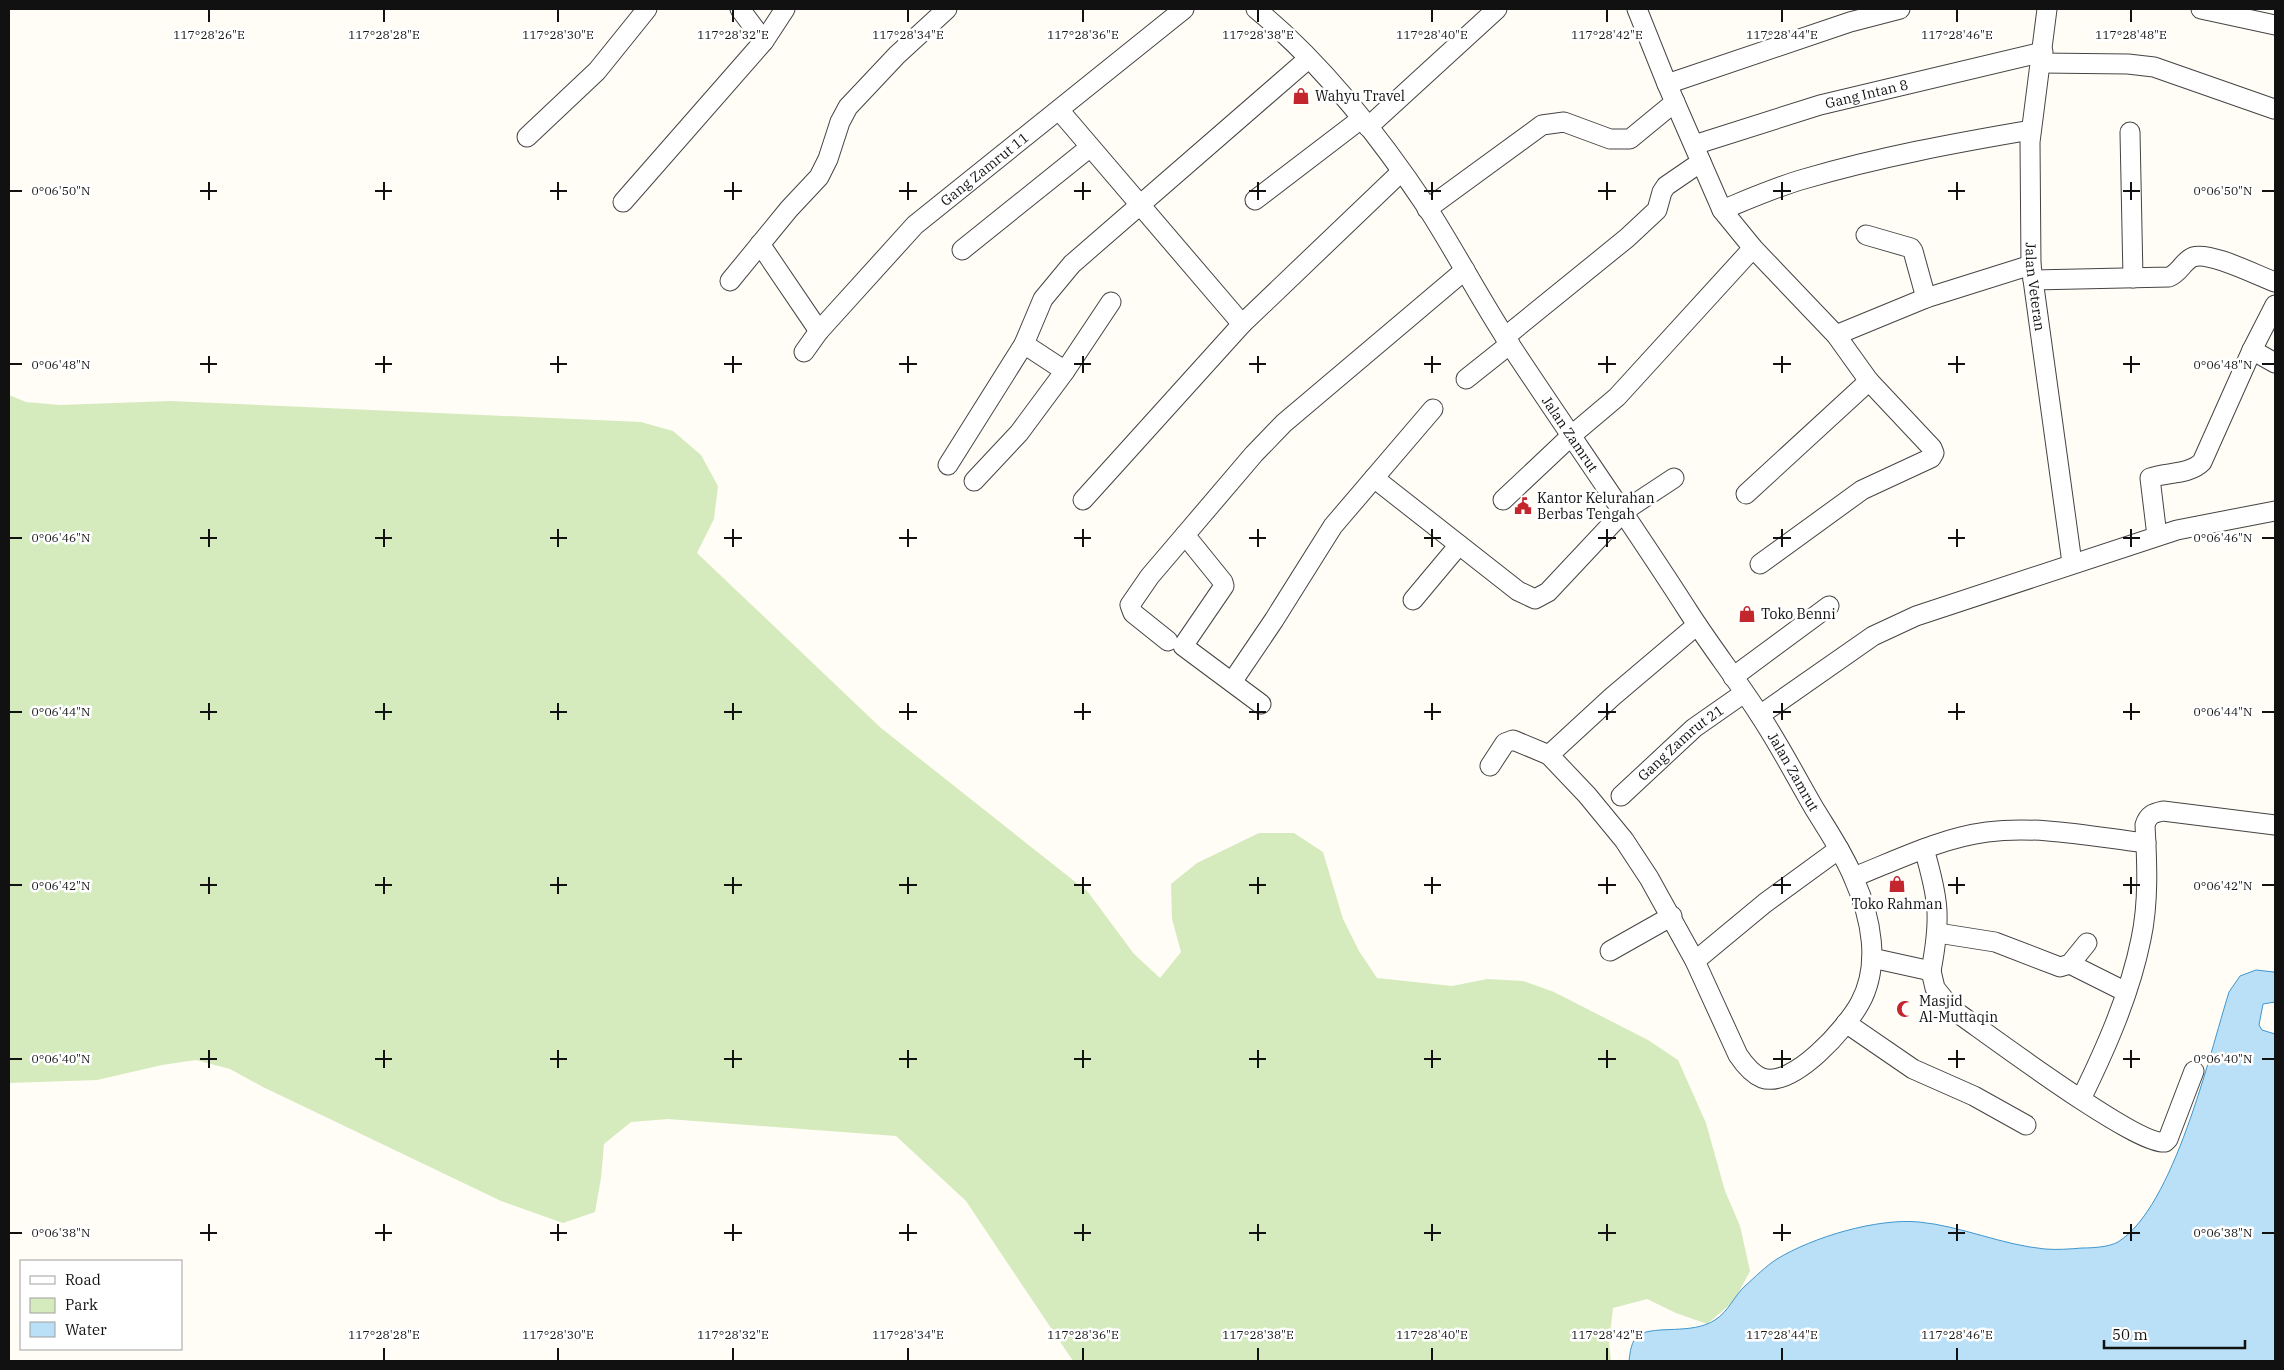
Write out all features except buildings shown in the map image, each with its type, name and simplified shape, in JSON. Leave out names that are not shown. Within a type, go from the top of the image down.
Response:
[{"type":"street","points":[[527,137],[597,71],[646,9]]},
{"type":"street","points":[[740,9],[764,41]]},
{"type":"street","points":[[624,202],[764,41],[785,9]]},
{"type":"street","points":[[730,281],[789,209],[819,177],[848,107],[897,55],[947,9]]},
{"type":"street","name":"Gang Zamrut 11","points":[[804,352],[820,331],[915,226],[1184,9]]},
{"type":"street","name":"Jalan Zamrut","points":[[1256,9],[1276,26],[1308,59],[1364,123],[1427,209],[1508,341],[1624,511],[1697,625],[1760,715],[1854,877],[1866,911],[1872,958],[1871,975],[1859,1006],[1846,1023],[1803,1066],[1788,1075],[1774,1079],[1763,1078],[1747,1067],[1738,1055],[1695,960],[1672,916],[1624,840],[1587,795],[1549,755]]},
{"type":"street","points":[[1255,200],[1364,123],[1497,9]]},
{"type":"street","points":[[1637,9],[1667,84],[1722,210],[1753,248],[1836,335],[1869,381],[1932,448],[1933,456],[1862,490],[1760,564]]},
{"type":"street","points":[[1667,84],[1850,22],[1900,9]]},
{"type":"street","name":"Jalan Veteran","points":[[2047,9],[2031,130],[2032,272],[2072,563]]},
{"type":"street","points":[[2205,9],[2275,26]]},
{"type":"street","name":"Gang Intan 8","points":[[1694,145],[1820,104],[2042,58],[2154,67],[2274,109]]},
{"type":"street","points":[[948,464],[1024,344],[1044,299],[1056,281],[1072,264],[1308,59]]},
{"type":"street","points":[[1427,209],[1542,126],[1564,122],[1610,139],[1628,139],[1675,102]]},
{"type":"street","points":[[1059,110],[1089,148],[1242,324]]},
{"type":"street","points":[[1722,210],[1802,179],[1858,164],[1928,148],[2031,130]]},
{"type":"street","points":[[2130,132],[2133,278]]},
{"type":"street","points":[[962,250],[1089,148]]},
{"type":"street","points":[[1466,379],[1628,238],[1657,210],[1662,192],[1666,186],[1701,162]]},
{"type":"street","points":[[1082,500],[1242,324],[1401,172]]},
{"type":"street","points":[[1866,236],[1911,248],[1914,251],[1926,298]]},
{"type":"street","points":[[760,244],[820,331]]},
{"type":"street","points":[[1503,500],[1634,380],[1753,248]]},
{"type":"street","points":[[1836,335],[1926,298],[2032,272],[2133,278],[2169,277],[2176,274],[2188,260],[2200,256],[2214,259],[2275,282]]},
{"type":"street","points":[[1168,640],[1134,613],[1130,605],[1150,576],[1254,454],[1284,423],[1465,270]]},
{"type":"street","points":[[974,481],[1019,433],[1065,371],[1111,302]]},
{"type":"street","points":[[2157,536],[2150,478],[2198,466],[2204,458],[2252,350],[2275,305]]},
{"type":"street","points":[[1024,344],[1065,371]]},
{"type":"street","points":[[2252,350],[2275,363]]},
{"type":"street","points":[[1746,494],[1869,381]]},
{"type":"street","points":[[1232,682],[1274,620],[1333,526],[1433,409]]},
{"type":"street","points":[[1374,478],[1518,591],[1535,599],[1548,592],[1624,511],[1674,478]]},
{"type":"street","points":[[1760,715],[1848,652],[1894,625],[1916,616],[2157,536],[2182,529],[2275,511]]},
{"type":"street","points":[[1185,536],[1224,582],[1224,586],[1184,646],[1261,704]]},
{"type":"street","points":[[1412,600],[1459,545]]},
{"type":"street","points":[[1733,677],[1830,606]]},
{"type":"street","points":[[1490,766],[1508,741],[1513,740],[1549,755],[1612,697],[1697,625]]},
{"type":"street","name":"Gang Zamrut 21","points":[[1621,796],[1694,728],[1744,693]]},
{"type":"street","points":[[2080,1099],[2101,1059],[2126,992],[2142,937],[2145,906],[2147,820],[2150,815],[2163,811],[2275,825]]},
{"type":"street","points":[[1854,877],[1924,849],[1970,835],[2001,831],[2046,832],[2146,843]]},
{"type":"street","points":[[1695,960],[1765,903],[1839,849]]},
{"type":"street","points":[[1924,849],[1936,893],[1938,933],[1931,970],[1935,988],[1952,1009],[2080,1099],[2117,1123],[2157,1142],[2166,1142],[2194,1071]]},
{"type":"street","points":[[1610,951],[1672,916]]},
{"type":"street","points":[[1938,933],[1995,942],[2054,966],[2070,964],[2126,992]]},
{"type":"street","points":[[2070,964],[2087,943]]},
{"type":"street","points":[[1872,958],[1931,970]]},
{"type":"street","points":[[1846,1023],[1914,1069],[1974,1096],[2026,1125]]},
{"type":"green space","points":[[9,395],[26,402],[60,405],[170,401],[641,422],[673,431],[701,455],[718,486],[714,519],[697,553],[881,728],[1088,892],[1134,954],[1160,978],[1181,952],[1172,919],[1171,884],[1197,863],[1259,833],[1294,833],[1323,852],[1343,919],[1359,951],[1377,978],[1452,986],[1487,979],[1523,981],[1554,992],[1648,1040],[1678,1060],[1706,1123],[1725,1191],[1740,1226],[1750,1271],[1734,1301],[1707,1324],[1676,1313],[1647,1299],[1613,1308],[1609,1343],[1611,1361],[1073,1361],[966,1201],[896,1136],[668,1119],[631,1122],[604,1144],[595,1212],[563,1223],[501,1201],[263,1087],[230,1069],[196,1060],[162,1065],[97,1080],[9,1083]]},
{"type":"water","points":[[2256,970],[2274,972],[2275,974],[2275,1002],[2263,1004],[2259,1025],[2262,1030],[2275,1034],[2275,1361],[1629,1361],[1633,1343],[1639,1335],[1646,1332],[1685,1329],[1706,1325],[1720,1316],[1745,1286],[1773,1262],[1808,1243],[1865,1226],[1902,1222],[1935,1224],[2013,1244],[2045,1249],[2096,1247],[2118,1242],[2138,1224],[2156,1197],[2172,1164],[2200,1090],[2229,992],[2240,976]]},
{"type":"place","name":"Wahyu Travel","points":[[1301,96]]},
{"type":"place","name":"Kantor Kelurahan Berbas Tengah","points":[[1523,506]]},
{"type":"place","name":"Toko Benni","points":[[1747,614]]},
{"type":"place","name":"Toko Rahman","points":[[1897,884]]},
{"type":"place","name":"Masjid Al-Muttaqin","points":[[1905,1009]]}]
